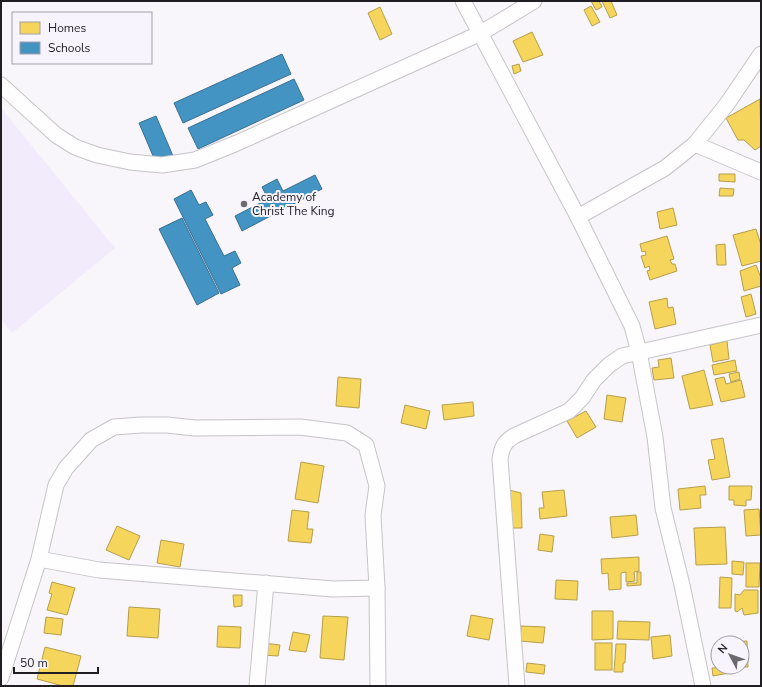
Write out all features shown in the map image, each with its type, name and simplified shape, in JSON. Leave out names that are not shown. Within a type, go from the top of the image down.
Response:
[{"type":"street","points":[[463,1],[578,217],[632,326],[639,352],[655,437],[663,508],[682,585],[703,686]]},
{"type":"street","points":[[1,85],[56,135],[75,147],[97,155],[130,162],[162,165],[195,160],[237,143],[481,34],[534,1]]},
{"type":"street","points":[[578,217],[665,168],[695,144],[727,104],[761,54]]},
{"type":"street","points":[[695,144],[761,172]]},
{"type":"street","points":[[517,686],[500,459],[502,448],[507,441],[514,436],[569,411],[576,406],[594,380],[609,365],[622,356],[761,325]]},
{"type":"street","points":[[1,678],[8,634],[39,559],[56,485],[66,468],[91,440],[114,427],[167,425],[195,428],[300,427],[347,433],[366,445],[377,486],[373,515],[377,588],[378,686]]},
{"type":"street","points":[[39,559],[99,570],[333,589],[377,588]]},
{"type":"street","points":[[256,686],[266,583]]},
{"type":"shaded area","points":[[1,108],[115,248],[12,333],[1,319]]},
{"type":"building: Homes","points":[[591,1],[599,1],[602,7],[596,10]]},
{"type":"building: Homes","points":[[602,1],[611,1],[617,15],[610,18]]},
{"type":"building: Homes","points":[[591,6],[600,22],[592,26],[584,10]]},
{"type":"building: Homes","points":[[380,7],[392,34],[380,40],[368,13]]},
{"type":"building: Homes","points":[[532,32],[543,55],[523,62],[513,41]]},
{"type":"building: Homes","points":[[519,64],[521,71],[514,74],[512,66]]},
{"type":"building: Homes","points":[[760,99],[761,146],[755,150],[744,140],[738,140],[726,118]]},
{"type":"building: Homes","points":[[719,174],[735,174],[735,182],[719,181]]},
{"type":"building: Homes","points":[[720,188],[734,189],[733,196],[719,196]]},
{"type":"building: Homes","points":[[673,208],[677,225],[660,229],[657,212]]},
{"type":"building: Homes","points":[[756,229],[761,245],[761,261],[742,266],[733,235]]},
{"type":"building: Homes","points":[[667,236],[674,259],[670,260],[672,264],[675,264],[677,271],[650,280],[647,271],[650,270],[649,266],[645,268],[641,256],[646,255],[645,251],[642,252],[640,244]]},
{"type":"building: Homes","points":[[725,244],[726,265],[717,265],[716,245]]},
{"type":"building: Homes","points":[[756,265],[761,278],[761,286],[744,291],[740,271]]},
{"type":"building: Homes","points":[[751,294],[756,314],[746,317],[741,297]]},
{"type":"building: Homes","points":[[667,298],[668,308],[673,307],[676,324],[655,329],[649,302]]},
{"type":"building: Homes","points":[[727,341],[729,359],[713,362],[710,345]]},
{"type":"building: Homes","points":[[671,358],[674,378],[654,380],[652,368],[659,367],[658,360]]},
{"type":"building: Homes","points":[[735,360],[737,371],[714,375],[712,365]]},
{"type":"building: Homes","points":[[704,370],[713,405],[690,409],[682,376]]},
{"type":"building: Homes","points":[[739,372],[740,379],[731,382],[729,374]]},
{"type":"building: Homes","points":[[338,377],[361,379],[359,408],[336,406]]},
{"type":"building: Homes","points":[[724,377],[726,384],[741,380],[745,397],[721,402],[715,379]]},
{"type":"building: Homes","points":[[607,395],[626,398],[622,422],[604,419]]},
{"type":"building: Homes","points":[[473,402],[474,416],[444,420],[442,405]]},
{"type":"building: Homes","points":[[405,405],[430,411],[426,429],[401,423]]},
{"type":"building: Homes","points":[[586,411],[596,427],[577,438],[567,421]]},
{"type":"building: Homes","points":[[723,438],[730,477],[712,480],[708,460],[715,459],[711,440]]},
{"type":"building: Homes","points":[[301,462],[324,466],[318,503],[295,499]]},
{"type":"building: Homes","points":[[705,486],[706,495],[700,495],[701,508],[680,510],[678,489]]},
{"type":"building: Homes","points":[[729,486],[752,486],[751,500],[746,500],[746,506],[734,505],[734,500],[729,500]]},
{"type":"building: Homes","points":[[509,490],[521,493],[522,528],[510,528]]},
{"type":"building: Homes","points":[[564,490],[567,516],[540,519],[539,508],[544,508],[542,492]]},
{"type":"building: Homes","points":[[759,509],[761,535],[746,536],[744,510]]},
{"type":"building: Homes","points":[[292,510],[309,512],[307,529],[313,529],[311,543],[288,541]]},
{"type":"building: Homes","points":[[636,515],[638,535],[612,538],[610,517]]},
{"type":"building: Homes","points":[[117,526],[140,536],[129,560],[106,550]]},
{"type":"building: Homes","points":[[725,527],[727,564],[696,565],[694,528]]},
{"type":"building: Homes","points":[[540,534],[554,536],[552,552],[538,550]]},
{"type":"building: Homes","points":[[161,540],[184,544],[180,567],[157,563]]},
{"type":"building: Homes","points":[[639,557],[639,571],[634,572],[635,581],[626,582],[626,572],[621,573],[621,589],[609,590],[608,573],[602,574],[601,559]]},
{"type":"building: Homes","points":[[732,561],[744,562],[743,575],[732,574]]},
{"type":"building: Homes","points":[[746,563],[760,563],[759,587],[746,587]]},
{"type":"building: Homes","points":[[637,572],[641,572],[641,585],[627,586],[627,583],[637,583]]},
{"type":"building: Homes","points":[[720,577],[732,578],[731,608],[719,608]]},
{"type":"building: Homes","points":[[556,580],[578,581],[577,600],[555,599]]},
{"type":"building: Homes","points":[[52,582],[75,588],[67,615],[47,610],[52,594],[49,593]]},
{"type":"building: Homes","points":[[744,590],[758,590],[758,613],[744,615],[742,608],[737,612],[735,611],[735,594],[740,595]]},
{"type":"building: Homes","points":[[233,595],[242,595],[242,606],[234,607]]},
{"type":"building: Homes","points":[[129,607],[160,609],[158,638],[127,636]]},
{"type":"building: Homes","points":[[592,611],[613,611],[613,639],[592,640]]},
{"type":"building: Homes","points":[[471,615],[493,619],[489,640],[467,636]]},
{"type":"building: Homes","points":[[323,616],[348,617],[344,660],[320,658]]},
{"type":"building: Homes","points":[[46,617],[63,619],[61,635],[44,633]]},
{"type":"building: Homes","points":[[618,621],[650,622],[649,640],[617,639]]},
{"type":"building: Homes","points":[[218,626],[241,627],[240,648],[217,647]]},
{"type":"building: Homes","points":[[521,626],[545,627],[543,643],[520,641]]},
{"type":"building: Homes","points":[[293,632],[310,635],[306,652],[289,650]]},
{"type":"building: Homes","points":[[670,635],[672,656],[653,659],[651,637]]},
{"type":"building: Homes","points":[[263,643],[280,645],[278,656],[262,655]]},
{"type":"building: Homes","points":[[595,643],[612,643],[612,670],[595,670]]},
{"type":"building: Homes","points":[[616,644],[626,644],[623,672],[614,672]]},
{"type":"building: Homes","points":[[45,647],[81,656],[73,686],[63,686],[37,679]]},
{"type":"building: Homes","points":[[527,663],[545,665],[544,674],[526,672]]},
{"type":"building: Schools","points":[[282,54],[291,74],[183,123],[174,103]]},
{"type":"building: Schools","points":[[294,79],[304,100],[198,149],[188,128]]},
{"type":"building: Schools","points":[[156,116],[173,156],[156,163],[139,123]]},
{"type":"building: Schools","points":[[315,175],[322,189],[242,231],[235,216],[268,199],[262,187],[277,179],[283,191]]},
{"type":"building: Schools","points":[[191,190],[199,205],[206,202],[213,215],[205,219],[224,256],[235,251],[241,263],[232,268],[240,285],[221,294],[174,199]]},
{"type":"building: Schools","points":[[182,218],[219,293],[197,305],[159,229]]},
{"type":"place","name":"Academy of Christ The King","points":[[244,204]]}]
